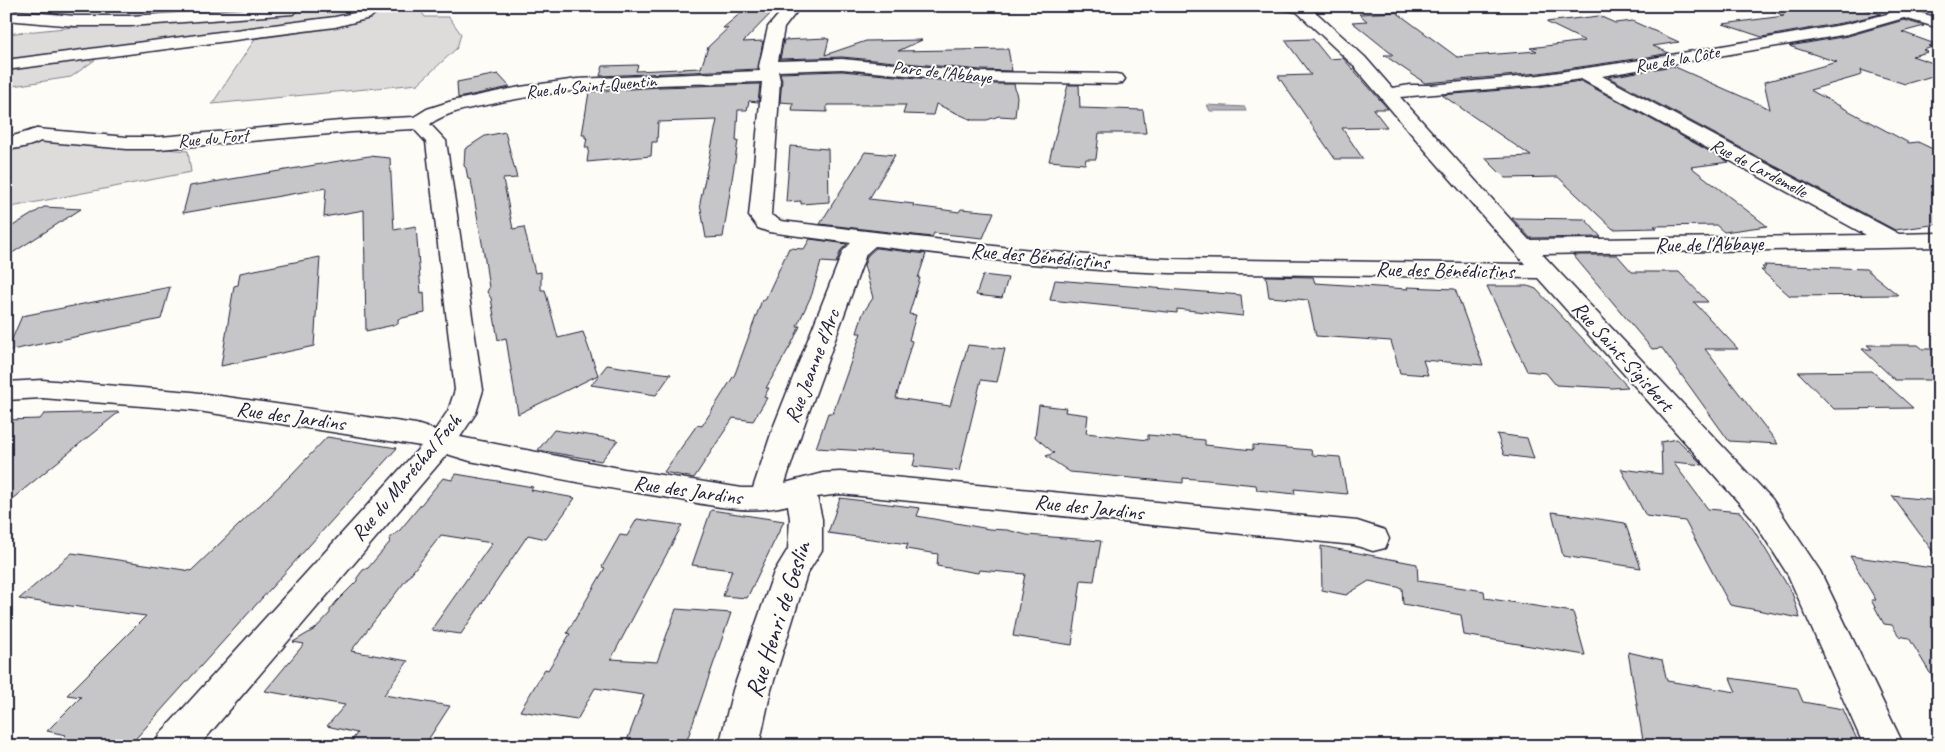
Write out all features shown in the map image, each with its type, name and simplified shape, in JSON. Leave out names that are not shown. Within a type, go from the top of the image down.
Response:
[{"type":"street","name":"Rue des Bénédictins","points":[[794,6],[776,27],[768,71],[771,80],[760,216],[766,223],[777,227],[1012,256],[1098,263],[1170,266],[1544,272]]},
{"type":"street","points":[[6,65],[335,22],[364,15],[373,7]]},
{"type":"street","name":"Rue Saint-Sigisbert","points":[[1295,7],[1310,17],[1359,61],[1544,272],[1761,507],[1803,571],[1884,746]]},
{"type":"street","points":[[6,15],[75,21],[130,21],[305,10]]},
{"type":"street","points":[[1911,10],[1939,23]]},
{"type":"street","name":"Rue de la Côte","points":[[1394,101],[1431,90],[1585,74],[1848,29],[1911,10]]},
{"type":"street","name":"Parc de l'Abbaye","points":[[768,71],[842,64],[981,77],[1116,79]]},
{"type":"street","name":"Rue du Saint-Quentin","points":[[419,123],[434,113],[452,107],[549,87],[768,71]]},
{"type":"street","name":"Rue de Lardemelle","points":[[1585,74],[1895,241],[1939,240]]},
{"type":"street","name":"Rue du Fort","points":[[6,132],[127,143],[160,143],[352,126],[419,123]]},
{"type":"street","name":"Rue du Maréchal Foch","points":[[174,746],[441,442],[462,413],[469,390],[436,141],[419,123]]},
{"type":"street","points":[[6,144],[37,135]]},
{"type":"street","name":"Rue Jeanne d'Arc","points":[[783,495],[768,486],[855,251],[869,239]]},
{"type":"street","name":"Rue de l'Abbaye","points":[[1522,247],[1895,241]]},
{"type":"street","name":"Rue des Jardins","points":[[6,391],[42,389],[192,401],[416,434],[470,451],[624,480],[742,499],[783,495],[823,484],[840,483],[1357,533],[1373,539]]},
{"type":"street","name":"Rue Henri de Geslin","points":[[739,746],[752,690],[791,572],[805,550],[806,519],[804,505],[783,495]]},
{"type":"shaded area","points":[[6,6],[417,6],[425,17],[449,17],[461,34],[457,48],[418,84],[212,104],[259,33],[106,52],[71,77],[6,87],[6,34],[123,22],[6,15]]},
{"type":"shaded area","points":[[1207,105],[1245,107],[1246,111],[1210,111]]},
{"type":"shaded area","points":[[54,139],[188,151],[191,172],[6,208],[6,146]]},
{"type":"building","points":[[749,6],[778,6],[743,42],[763,41],[758,69],[600,76],[603,66],[638,65],[636,71],[701,68],[708,47],[728,28],[723,28]]},
{"type":"building","points":[[1763,6],[1854,6],[1881,14],[1762,37],[1723,24],[1784,16]]},
{"type":"building","points":[[1396,12],[1457,57],[1537,51],[1530,48],[1585,41],[1546,22],[1599,16],[1615,23],[1632,21],[1679,42],[1653,46],[1669,53],[1648,57],[1539,73],[1425,83],[1384,55],[1393,55],[1352,22],[1367,21],[1359,14]]},
{"type":"building","points":[[1904,20],[1924,26],[1902,32],[1935,44],[1928,46],[1933,47],[1923,50],[1928,52],[1912,56],[1939,65],[1939,74],[1905,84],[1861,70],[1862,75],[1810,90],[1909,143],[1918,142],[1939,152],[1939,224],[1895,230],[1608,77],[1673,66],[1770,109],[1764,82],[1837,62],[1789,46],[1848,36]]},
{"type":"building","points":[[829,39],[825,55],[866,41],[922,40],[898,51],[1008,49],[1012,71],[981,70],[842,57],[780,59],[784,40]]},
{"type":"building","points":[[1313,39],[1329,59],[1343,58],[1388,109],[1373,109],[1387,127],[1342,128],[1363,159],[1335,159],[1278,76],[1311,75],[1285,40]]},
{"type":"building","points":[[842,71],[981,84],[1014,84],[1017,97],[1015,117],[999,116],[987,120],[972,120],[936,104],[933,115],[903,114],[906,105],[827,105],[827,112],[792,111],[793,103],[780,102],[782,80],[780,73]]},
{"type":"building","points":[[498,74],[510,87],[458,98],[457,82]]},
{"type":"building","points":[[1581,81],[1729,162],[1691,167],[1767,226],[1724,232],[1716,225],[1613,229],[1558,177],[1505,178],[1485,158],[1531,156],[1442,95],[1539,87]]},
{"type":"building","points":[[760,84],[758,102],[749,101],[747,110],[738,110],[736,141],[738,141],[723,237],[706,238],[700,203],[717,120],[658,122],[657,142],[652,142],[651,156],[587,162],[589,148],[585,148],[587,138],[585,138],[585,135],[582,135],[589,92],[660,87]]},
{"type":"building","points":[[1068,85],[1079,85],[1080,108],[1143,110],[1146,133],[1099,133],[1096,159],[1086,159],[1085,164],[1049,161]]},
{"type":"building","points":[[505,132],[517,178],[503,179],[513,229],[524,227],[535,273],[541,272],[541,290],[545,290],[558,338],[583,332],[598,375],[518,414],[506,338],[498,340],[491,298],[487,292],[489,288],[485,260],[471,180],[468,179],[464,166],[465,149],[485,136]]},
{"type":"building","points":[[790,146],[828,149],[829,202],[801,204],[801,201],[786,202]]},
{"type":"building","points":[[865,152],[895,155],[869,199],[959,212],[961,209],[994,212],[983,238],[934,233],[932,237],[820,224]]},
{"type":"building","points":[[369,156],[390,158],[394,230],[416,226],[421,293],[424,292],[425,313],[398,319],[398,324],[366,331],[364,210],[324,217],[326,188],[183,213],[190,186]]},
{"type":"building","points":[[44,207],[81,209],[6,257],[6,230]]},
{"type":"building","points":[[1512,218],[1585,219],[1601,237],[1530,238]]},
{"type":"building","points":[[810,239],[847,244],[841,250],[836,263],[821,262],[812,294],[797,326],[800,326],[766,388],[769,388],[764,397],[767,398],[753,421],[733,418],[694,478],[664,472],[697,425],[702,426],[735,374],[762,300],[765,300],[789,248],[804,249]]},
{"type":"building","points":[[876,248],[926,254],[909,314],[916,315],[909,340],[912,341],[896,398],[950,406],[968,345],[1005,349],[997,382],[981,380],[959,471],[913,466],[916,454],[816,448],[828,413],[833,413],[861,333],[857,333],[863,313],[873,298],[864,265],[868,255]]},
{"type":"building","points":[[1573,255],[1617,255],[1632,272],[1679,272],[1708,302],[1694,302],[1738,349],[1705,349],[1778,444],[1729,441],[1662,348],[1652,349]]},
{"type":"building","points":[[320,257],[314,346],[221,366],[234,286],[238,285],[240,273]]},
{"type":"building","points":[[1764,265],[1866,269],[1898,295],[1790,296],[1761,270],[1765,270],[1762,267],[1766,267]]},
{"type":"building","points":[[983,275],[1008,278],[1002,298],[976,295]]},
{"type":"building","points":[[1266,276],[1313,277],[1315,283],[1408,289],[1407,287],[1455,289],[1483,365],[1423,360],[1428,375],[1400,373],[1391,341],[1316,336],[1308,300],[1269,297]]},
{"type":"building","points":[[1055,280],[1241,295],[1243,316],[1177,309],[1177,313],[1050,300]]},
{"type":"building","points":[[1487,286],[1528,286],[1536,289],[1628,387],[1556,385],[1546,373],[1527,371]]},
{"type":"building","points":[[170,287],[161,319],[7,351],[22,316]]},
{"type":"building","points":[[1867,345],[1918,345],[1923,349],[1939,349],[1939,380],[1895,380],[1862,349],[1872,349]]},
{"type":"building","points":[[607,365],[671,374],[656,395],[591,385]]},
{"type":"building","points":[[1872,371],[1913,408],[1834,409],[1798,372]]},
{"type":"building","points":[[1039,405],[1066,408],[1065,412],[1088,415],[1086,433],[1148,440],[1148,435],[1205,440],[1205,445],[1253,450],[1253,445],[1311,450],[1312,455],[1340,457],[1347,494],[1294,489],[1295,494],[1257,490],[1256,485],[1207,480],[1183,478],[1183,483],[1070,472],[1046,456],[1054,453],[1035,437]]},
{"type":"building","points":[[119,412],[6,504],[6,420],[40,419],[44,414]]},
{"type":"building","points":[[554,430],[618,440],[601,461],[538,450]]},
{"type":"building","points":[[1497,434],[1527,438],[1534,459],[1504,455]]},
{"type":"building","points":[[327,437],[397,448],[129,746],[56,746],[66,735],[47,731],[81,697],[67,695],[146,616],[19,599],[72,553],[191,571],[290,476]]},
{"type":"building","points":[[1677,439],[1703,465],[1673,462],[1708,509],[1740,512],[1755,532],[1792,593],[1800,618],[1730,605],[1685,521],[1646,516],[1621,469],[1662,474],[1661,442]]},
{"type":"building","points":[[456,474],[533,487],[531,490],[575,498],[546,539],[528,535],[461,634],[431,630],[492,543],[441,535],[351,651],[408,661],[384,695],[450,706],[424,746],[348,746],[357,733],[327,726],[345,705],[265,691],[304,644],[293,642],[315,629],[330,613],[336,602],[357,581],[363,570],[368,568],[390,542],[389,539],[400,530],[443,478],[452,480]]},
{"type":"building","points":[[1892,496],[1939,501],[1939,560]]},
{"type":"building","points":[[840,498],[920,508],[917,516],[989,529],[1007,530],[1027,535],[1101,541],[1094,581],[1081,580],[1072,645],[1013,636],[1025,574],[979,570],[978,573],[937,566],[938,554],[906,549],[908,544],[828,533]]},
{"type":"building","points":[[711,510],[784,521],[747,598],[723,596],[732,570],[692,565]]},
{"type":"building","points":[[1552,512],[1625,523],[1641,568],[1563,556]]},
{"type":"building","points":[[637,519],[682,525],[611,659],[657,662],[676,609],[731,613],[685,746],[625,746],[644,695],[595,688],[577,720],[520,711],[545,669],[548,670],[570,634],[567,633],[605,568],[602,567],[620,535],[627,536]]},
{"type":"building","points":[[1321,546],[1417,564],[1418,581],[1484,591],[1485,598],[1573,612],[1585,655],[1464,635],[1461,615],[1403,604],[1402,588],[1369,581],[1346,595],[1322,590]]},
{"type":"building","points":[[1850,556],[1939,569],[1939,688],[1909,638],[1899,636],[1892,625],[1884,624],[1871,600],[1876,600]]},
{"type":"building","points":[[1628,652],[1662,660],[1667,681],[1736,692],[1730,678],[1797,688],[1803,702],[1843,709],[1860,746],[1644,746]]}]
